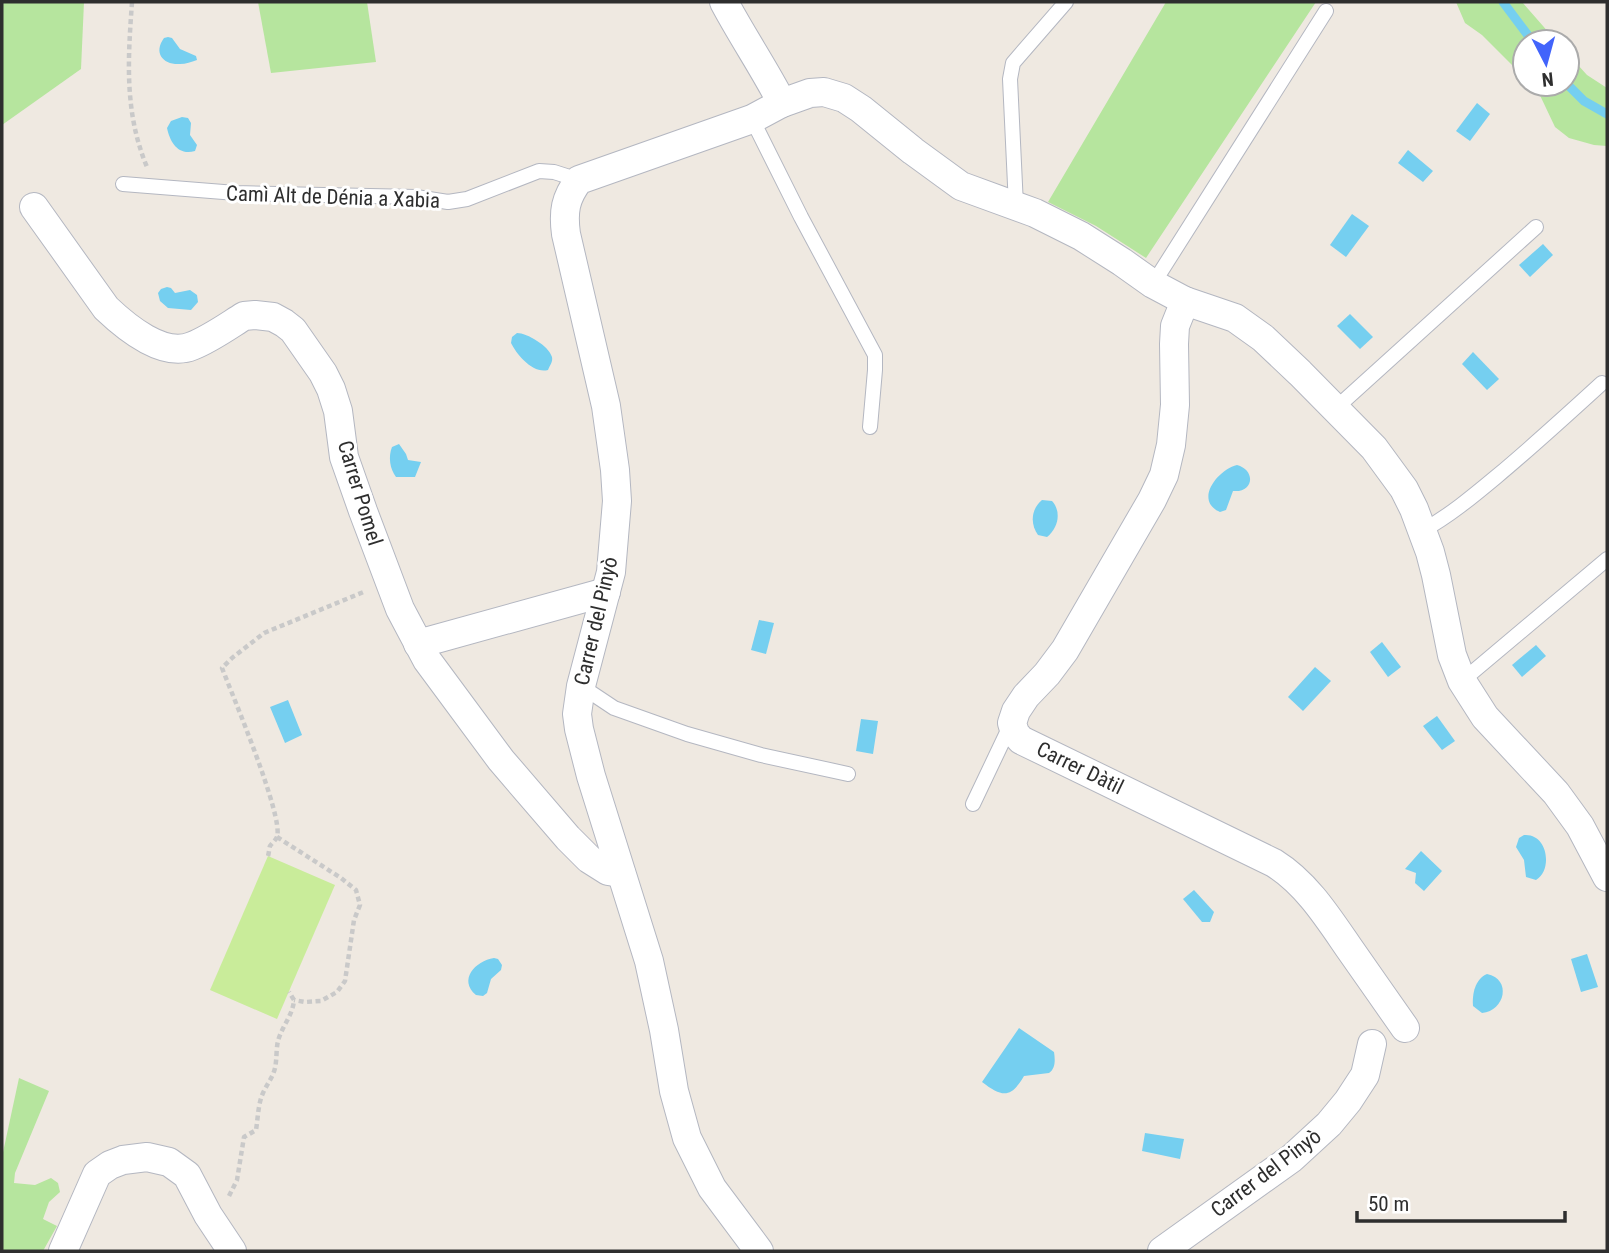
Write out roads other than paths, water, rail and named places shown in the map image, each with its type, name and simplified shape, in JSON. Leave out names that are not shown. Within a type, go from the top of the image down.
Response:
[{"type":"street","points":[[724,2],[769,75],[782,103]]},
{"type":"street","points":[[579,180],[752,119],[782,103],[810,93],[824,92],[844,98],[861,109],[961,186],[1035,212],[1081,236],[1153,284],[1185,301],[1244,323],[1291,364],[1374,448],[1393,475],[1414,509],[1422,531],[1436,575],[1452,655],[1462,681],[1485,717],[1556,793],[1580,826],[1607,877]]},
{"type":"street","name":"Carrer del Pinyò","points":[[579,180],[570,191],[564,219],[606,406],[617,501],[611,572],[581,685],[577,714],[579,729],[649,961],[674,1091],[687,1138],[712,1188],[760,1251]]},
{"type":"street","name":"Carrer Pomel","points":[[34,207],[106,308],[142,336],[165,348],[191,346],[244,316],[273,317],[293,330],[331,389],[338,411],[344,457],[400,609],[427,660],[500,760],[568,838],[589,859],[608,871],[621,873]]},
{"type":"street","points":[[1012,723],[1026,696],[1065,650],[1140,522],[1164,475],[1171,445],[1175,405],[1175,326],[1185,301]]},
{"type":"street","points":[[418,644],[606,592]]},
{"type":"street","name":"Carrer Dàtil","points":[[1012,723],[1021,740],[1287,871],[1330,920],[1405,1028]]},
{"type":"street","name":"Carrer del Pinyò","points":[[1162,1251],[1292,1158],[1329,1124],[1365,1075],[1371,1044]]},
{"type":"street","points":[[63,1251],[97,1174],[123,1160],[147,1157],[169,1162],[187,1175],[232,1251]]},
{"type":"lane","points":[[1016,206],[1010,79],[1013,63],[1066,2]]},
{"type":"lane","points":[[1153,284],[1326,11]]},
{"type":"lane","points":[[752,119],[875,355],[870,427]]},
{"type":"lane","name":"Camì Alt de Dénia a Xabia","points":[[123,184],[236,194],[416,197],[454,202],[539,172],[554,172],[579,180]]},
{"type":"lane","points":[[1335,409],[1536,227]]},
{"type":"lane","points":[[1422,531],[1443,519],[1512,465],[1602,383]]},
{"type":"lane","points":[[1462,681],[1607,559]]},
{"type":"lane","points":[[581,685],[614,708],[687,734],[761,755],[848,774]]},
{"type":"lane","points":[[973,804],[1012,723]]},
{"type":"water","points":[[164,38],[172,38],[180,49],[196,56],[197,60],[174,64],[165,60],[159,49]]},
{"type":"water","points":[[1477,103],[1490,114],[1470,141],[1456,131]]},
{"type":"water","points":[[188,118],[191,123],[190,135],[197,145],[195,151],[179,150],[170,138],[167,128],[171,121]]},
{"type":"water","points":[[1408,150],[1433,171],[1423,182],[1398,163]]},
{"type":"water","points":[[1352,214],[1369,226],[1346,257],[1330,245]]},
{"type":"water","points":[[1543,244],[1553,255],[1530,277],[1519,265]]},
{"type":"water","points":[[167,287],[175,293],[190,290],[197,295],[198,302],[191,310],[168,308],[160,301],[158,293]]},
{"type":"water","points":[[1350,314],[1373,337],[1360,349],[1337,326]]},
{"type":"water","points":[[517,333],[532,338],[547,349],[552,359],[548,370],[537,369],[521,358],[511,343],[512,337]]},
{"type":"water","points":[[1473,352],[1499,379],[1487,390],[1462,364]]},
{"type":"water","points":[[399,444],[408,460],[421,462],[415,477],[396,477],[394,474],[390,455],[392,447]]},
{"type":"water","points":[[1237,465],[1250,476],[1249,485],[1240,491],[1233,491],[1226,510],[1220,512],[1212,507],[1209,501],[1211,486],[1222,473]]},
{"type":"water","points":[[1042,500],[1052,501],[1058,515],[1056,525],[1047,537],[1038,535],[1033,521],[1034,512]]},
{"type":"water","points":[[759,620],[774,623],[766,654],[751,650]]},
{"type":"water","points":[[1382,642],[1401,667],[1388,677],[1370,652]]},
{"type":"water","points":[[1536,645],[1546,656],[1522,677],[1512,665]]},
{"type":"water","points":[[1315,667],[1331,681],[1303,711],[1288,697]]},
{"type":"water","points":[[288,700],[302,735],[285,743],[270,707]]},
{"type":"water","points":[[1437,716],[1455,741],[1442,750],[1423,726]]},
{"type":"water","points":[[861,719],[878,721],[873,754],[856,751]]},
{"type":"water","points":[[1524,835],[1538,840],[1545,853],[1545,868],[1536,880],[1526,877],[1524,860],[1516,847],[1519,838]]},
{"type":"water","points":[[1421,851],[1442,871],[1424,891],[1415,883],[1416,873],[1405,869]]},
{"type":"water","points":[[1194,890],[1214,912],[1210,922],[1202,922],[1183,899]]},
{"type":"water","points":[[1587,954],[1598,987],[1581,992],[1571,959]]},
{"type":"water","points":[[494,958],[502,965],[501,970],[491,979],[487,993],[483,996],[476,995],[469,983],[471,972],[481,963]]},
{"type":"water","points":[[1487,974],[1500,982],[1503,995],[1496,1007],[1482,1013],[1473,1006],[1473,997],[1477,983]]},
{"type":"water","points":[[1019,1028],[1054,1052],[1054,1066],[1049,1073],[1024,1076],[1011,1092],[1001,1093],[982,1082]]},
{"type":"water","points":[[1145,1133],[1184,1139],[1180,1159],[1142,1151]]},
{"type":"waterway","points":[[1503,2],[1522,28]]},
{"type":"waterway","points":[[1581,98],[1607,114]]}]
